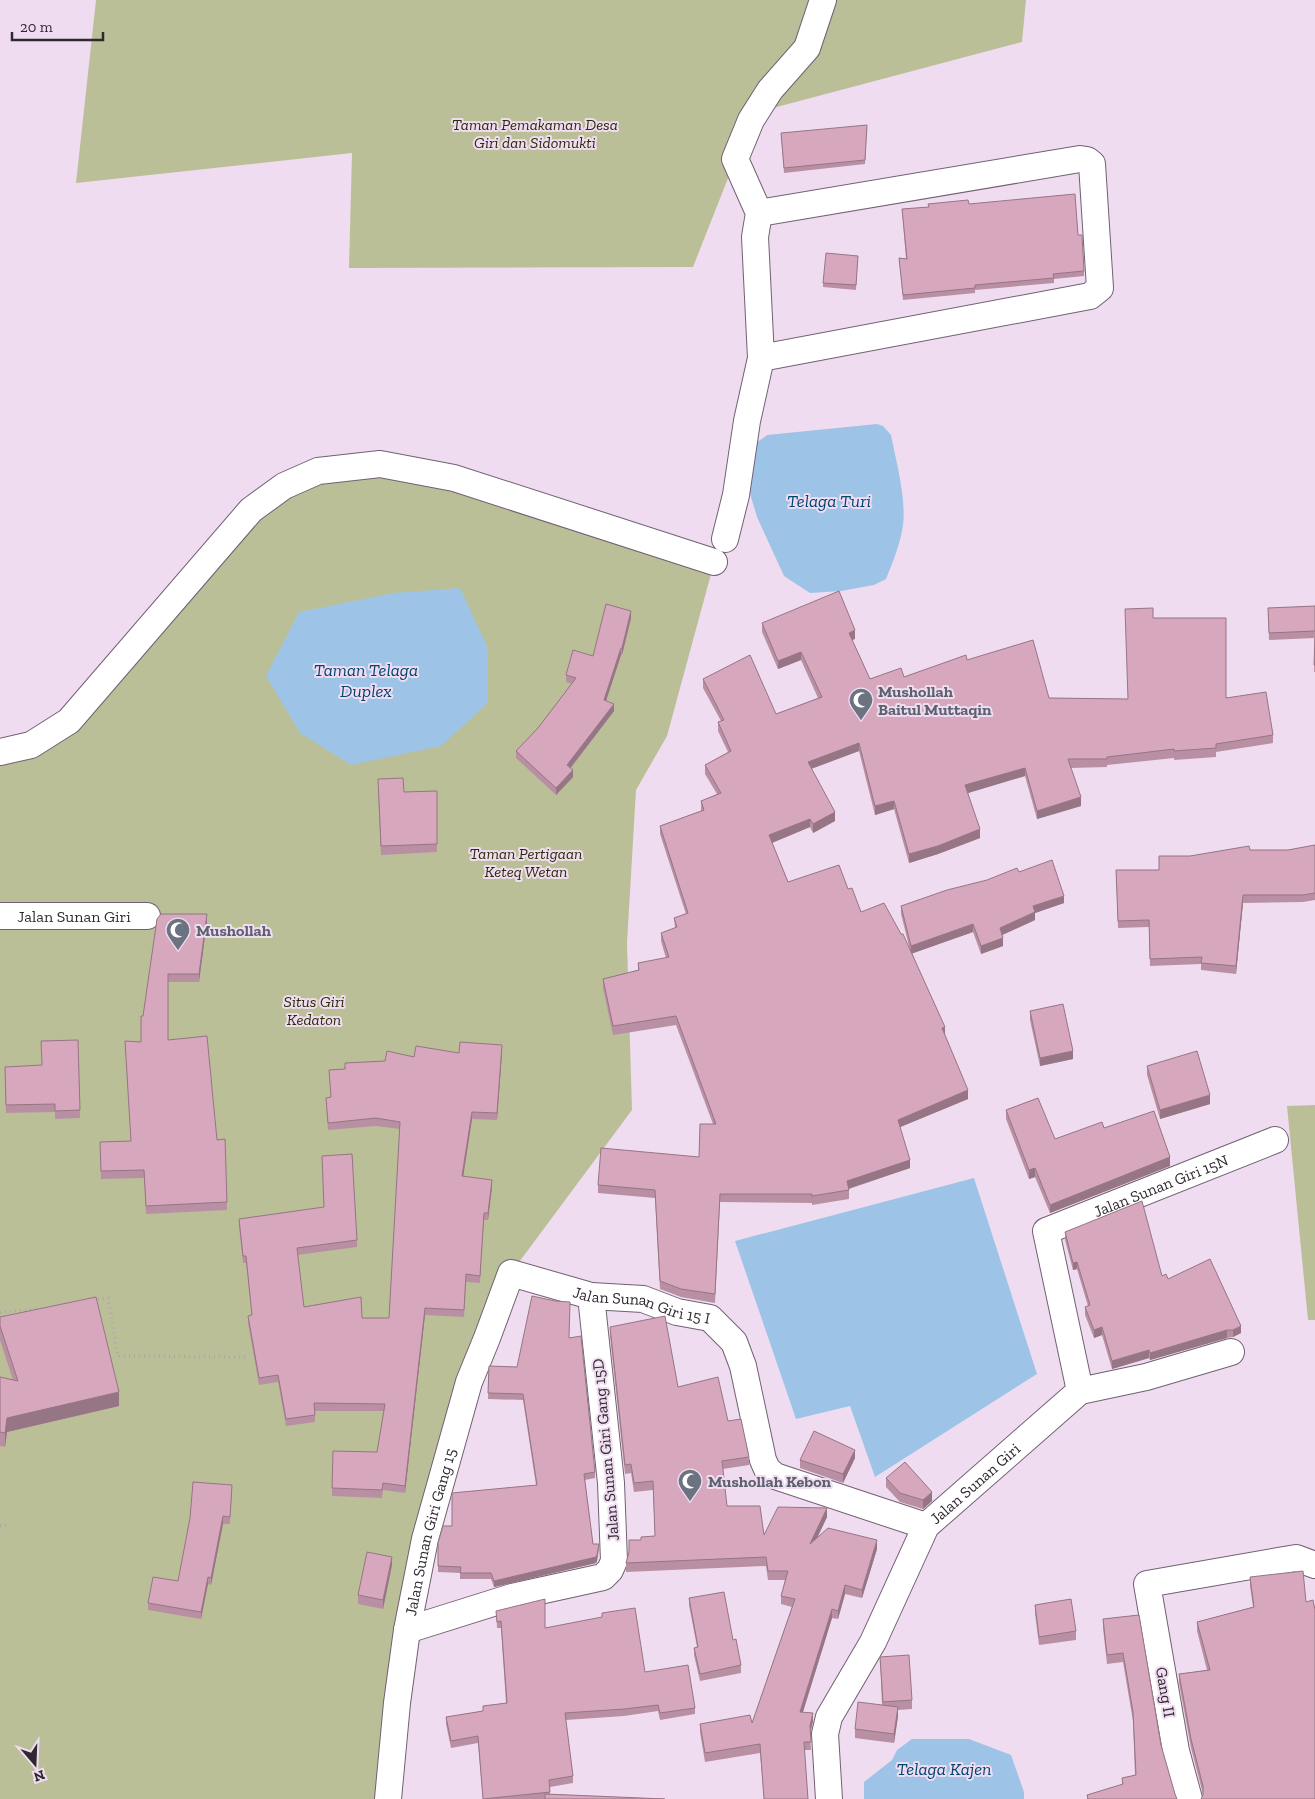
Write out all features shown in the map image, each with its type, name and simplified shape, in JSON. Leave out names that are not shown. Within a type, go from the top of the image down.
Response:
[{"type":"street","points":[[0,752],[30,745],[69,721],[251,510],[284,486],[318,471],[380,464],[454,478],[720,550],[736,495],[747,421],[761,358],[755,237],[759,213],[736,159],[751,120],[770,90],[807,48],[823,0]]},
{"type":"street","points":[[759,213],[1080,159],[1087,160],[1092,164],[1100,288],[1090,296],[761,358]]},
{"type":"street","name":"Jalan Sunan Giri","points":[[0,916],[147,916]]},
{"type":"street","name":"Jalan Sunan Giri 15N","points":[[1080,1391],[1046,1231],[1275,1140]]},
{"type":"street","name":"Jalan Sunan Giri 15 I","points":[[511,1273],[591,1296],[643,1299],[677,1312],[710,1318],[734,1342],[743,1366],[763,1460],[767,1469],[775,1476],[926,1526]]},
{"type":"street","name":"Jalan Sunan Giri Gang 15","points":[[388,1799],[395,1713],[407,1630],[425,1539],[468,1382],[487,1338],[511,1273]]},
{"type":"street","name":"Jalan Sunan Giri Gang 15D","points":[[407,1630],[512,1597],[603,1577],[610,1570],[614,1561],[611,1483],[591,1296]]},
{"type":"street","points":[[1080,1391],[1146,1377],[1231,1352]]},
{"type":"street","name":"Jalan Sunan Giri","points":[[829,1799],[825,1734],[829,1717],[873,1642],[926,1526],[1080,1391]]},
{"type":"street","name":"Gang II","points":[[1189,1799],[1176,1751],[1147,1584],[1296,1558],[1315,1565]]},
{"type":"path","points":[[90,1301],[108,1298],[118,1356],[246,1357]]},
{"type":"path","points":[[0,1312],[38,1309]]},
{"type":"path","points":[[0,1526],[6,1525]]},
{"type":"green space","name":"Taman Pemakaman Desa Giri dan Sidomukti","points":[[96,0],[1026,0],[1022,42],[773,108],[751,120],[693,267],[349,268],[352,153],[76,183]]},
{"type":"green space","name":"Situs Giri Kedaton","points":[[398,467],[711,574],[667,736],[636,790],[627,943],[632,1110],[511,1273],[425,1539],[388,1799],[0,1799],[0,752],[31,745],[284,486]]},
{"type":"green space","points":[[1315,1105],[1315,1320],[1308,1320],[1287,1106]]},
{"type":"water","name":"Telaga Turi","points":[[877,424],[883,426],[891,435],[904,508],[901,537],[886,579],[874,585],[841,591],[810,593],[784,576],[757,517],[748,487],[756,443],[767,435]]},
{"type":"water","name":"Taman Telaga Duplex","points":[[460,588],[488,648],[488,703],[441,746],[351,765],[300,733],[266,676],[299,612],[394,593]]},
{"type":"water","points":[[974,1178],[1037,1374],[875,1477],[850,1406],[796,1419],[735,1241]]},
{"type":"water","name":"Telaga Kajen","points":[[912,1739],[969,1739],[1011,1755],[1024,1792],[1024,1799],[864,1799],[864,1782],[892,1760],[897,1750]]},
{"type":"building","points":[[867,125],[865,160],[784,168],[781,133]]},
{"type":"building","points":[[1075,194],[1078,235],[1082,235],[1084,271],[1053,274],[1054,278],[975,285],[975,288],[903,295],[899,258],[907,259],[902,209],[929,207],[928,204],[968,200],[969,204]]},
{"type":"building","points":[[826,253],[858,256],[856,285],[823,283]]},
{"type":"building","points":[[839,591],[855,630],[849,633],[870,679],[901,668],[904,677],[966,655],[967,660],[1033,640],[1049,698],[1128,699],[1125,609],[1153,608],[1153,618],[1226,618],[1226,698],[1266,692],[1273,735],[1216,744],[1216,748],[1174,751],[1174,749],[1107,757],[1107,759],[1068,759],[1081,797],[1037,811],[1025,768],[965,785],[980,829],[938,846],[909,854],[894,801],[875,806],[859,743],[808,762],[835,812],[813,824],[810,819],[769,835],[788,882],[839,865],[848,889],[852,888],[861,912],[884,903],[901,934],[903,934],[945,1027],[942,1028],[968,1090],[898,1120],[910,1160],[847,1181],[849,1190],[812,1196],[812,1194],[720,1194],[715,1294],[681,1289],[660,1281],[655,1190],[598,1185],[601,1148],[699,1157],[700,1124],[716,1124],[676,1016],[613,1026],[603,979],[639,970],[638,963],[669,957],[661,933],[677,927],[674,918],[688,913],[660,826],[704,810],[701,801],[721,793],[705,765],[731,751],[718,722],[724,720],[703,679],[750,655],[776,714],[822,697],[801,652],[778,661],[762,623]]},
{"type":"building","points":[[606,604],[631,611],[622,648],[604,700],[614,704],[567,765],[573,770],[556,788],[516,751],[538,728],[576,678],[566,675],[573,650],[593,656]]},
{"type":"building","points":[[1315,606],[1315,631],[1269,633],[1268,608]]},
{"type":"building","points":[[403,778],[404,792],[437,791],[437,844],[381,846],[378,779]]},
{"type":"building","points":[[1315,845],[1315,893],[1303,895],[1243,895],[1236,966],[1201,963],[1202,957],[1150,959],[1149,920],[1118,921],[1116,870],[1159,870],[1159,856],[1190,856],[1249,846],[1250,850],[1288,850]]},
{"type":"building","points":[[1052,860],[1064,896],[1033,906],[1035,912],[1000,928],[1003,938],[981,946],[973,924],[911,946],[901,906],[947,890],[987,880],[1017,868],[1019,872]]},
{"type":"building","points":[[161,914],[207,914],[199,974],[168,974],[168,1040],[207,1036],[217,1140],[225,1139],[227,1202],[146,1206],[144,1170],[101,1171],[100,1142],[131,1141],[125,1041],[141,1042],[141,1016],[143,1016],[157,919]]},
{"type":"building","points":[[1063,1004],[1073,1051],[1040,1058],[1030,1011]]},
{"type":"building","points":[[78,1040],[80,1110],[55,1111],[55,1104],[6,1105],[5,1067],[42,1065],[41,1041]]},
{"type":"building","points":[[460,1042],[502,1045],[497,1113],[472,1112],[462,1176],[492,1180],[488,1213],[484,1213],[480,1276],[466,1274],[464,1310],[425,1308],[405,1486],[383,1483],[382,1490],[332,1488],[333,1451],[377,1452],[385,1404],[314,1403],[315,1415],[286,1419],[278,1375],[259,1378],[248,1316],[252,1315],[246,1256],[243,1256],[239,1219],[324,1207],[322,1156],[352,1154],[357,1240],[297,1248],[304,1307],[361,1297],[362,1318],[389,1318],[400,1122],[376,1118],[328,1123],[326,1098],[331,1097],[329,1070],[345,1069],[345,1063],[385,1061],[387,1051],[414,1057],[416,1046],[459,1053]]},
{"type":"building","points":[[1197,1051],[1210,1095],[1160,1110],[1147,1066]]},
{"type":"building","points":[[1038,1098],[1055,1139],[1102,1122],[1104,1128],[1154,1111],[1170,1157],[1050,1205],[1035,1168],[1029,1170],[1006,1110]]},
{"type":"building","points":[[1142,1201],[1162,1276],[1166,1274],[1168,1279],[1210,1259],[1241,1326],[1233,1330],[1227,1330],[1150,1353],[1149,1350],[1112,1361],[1102,1327],[1094,1330],[1085,1307],[1090,1305],[1077,1262],[1073,1263],[1065,1232]]},
{"type":"building","points":[[532,1296],[570,1302],[569,1338],[581,1336],[595,1472],[584,1474],[593,1544],[599,1544],[596,1557],[494,1581],[491,1573],[460,1573],[461,1567],[438,1566],[438,1543],[443,1526],[452,1526],[452,1493],[537,1485],[523,1394],[488,1393],[489,1366],[517,1367]]},
{"type":"building","points":[[96,1297],[119,1392],[7,1418],[5,1433],[0,1432],[0,1377],[18,1381],[0,1326],[0,1317]]},
{"type":"building","points":[[665,1316],[678,1387],[718,1377],[728,1421],[741,1419],[749,1457],[722,1461],[727,1506],[760,1506],[764,1535],[778,1507],[827,1508],[810,1544],[828,1528],[877,1540],[862,1590],[845,1585],[838,1611],[832,1609],[800,1712],[813,1713],[810,1726],[811,1742],[804,1742],[808,1799],[764,1799],[760,1744],[705,1753],[700,1724],[750,1715],[752,1723],[795,1599],[781,1596],[788,1571],[768,1571],[766,1557],[626,1563],[629,1552],[629,1540],[641,1540],[641,1537],[655,1536],[653,1481],[634,1483],[631,1464],[625,1465],[610,1327]]},
{"type":"building","points":[[814,1431],[855,1450],[843,1474],[800,1460]]},
{"type":"building","points":[[905,1462],[932,1492],[923,1500],[900,1493],[886,1478]]},
{"type":"building","points":[[193,1482],[232,1485],[230,1517],[223,1516],[211,1578],[208,1577],[201,1612],[148,1603],[153,1577],[178,1581],[190,1518]]},
{"type":"building","points":[[367,1552],[392,1557],[383,1600],[358,1595]]},
{"type":"building","points":[[1303,1571],[1306,1602],[1313,1600],[1315,1610],[1315,1799],[1201,1799],[1203,1786],[1191,1739],[1179,1674],[1210,1670],[1197,1622],[1254,1607],[1250,1577]]},
{"type":"building","points":[[724,1592],[733,1640],[736,1639],[741,1665],[700,1674],[694,1648],[698,1647],[689,1598]]},
{"type":"building","points":[[545,1599],[545,1628],[602,1617],[602,1613],[635,1608],[645,1672],[688,1665],[695,1708],[660,1713],[658,1705],[565,1713],[573,1776],[549,1780],[550,1792],[483,1799],[478,1736],[451,1741],[446,1717],[483,1711],[483,1706],[507,1703],[501,1621],[497,1622],[496,1611]]},
{"type":"building","points":[[1071,1599],[1076,1631],[1039,1637],[1035,1605]]},
{"type":"building","points":[[1139,1615],[1161,1745],[1177,1799],[1088,1799],[1087,1795],[1123,1784],[1122,1778],[1136,1775],[1133,1712],[1123,1653],[1107,1655],[1103,1619]]},
{"type":"building","points":[[909,1655],[912,1700],[883,1702],[880,1657]]},
{"type":"building","points":[[858,1702],[898,1707],[894,1734],[855,1729]]},
{"type":"building","points":[[545,1794],[665,1799],[545,1799]]},
{"type":"place","name":"Mushollah Baitul Muttaqin","points":[[861,721]]},
{"type":"place","name":"Mushollah","points":[[178,951]]},
{"type":"place","name":"Mushollah Kebon","points":[[690,1502]]},
{"type":"park label","name":"Taman Pertigaan Keteq Wetan","points":[[526,862]]}]
